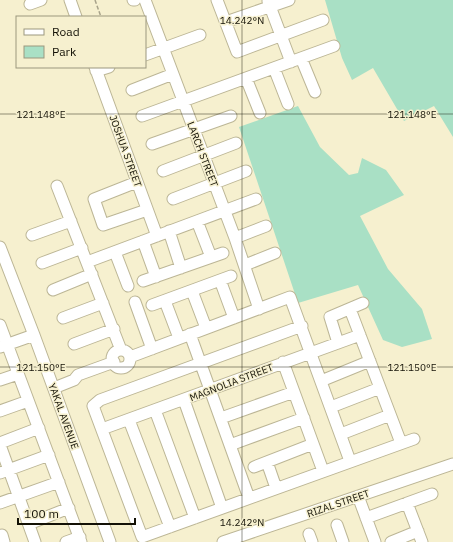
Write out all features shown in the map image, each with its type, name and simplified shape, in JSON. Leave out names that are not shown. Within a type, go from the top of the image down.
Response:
[{"type":"street","points":[[30,4],[41,0]]},
{"type":"street","points":[[70,0],[76,16]]},
{"type":"street","name":"LARCH STREET","points":[[145,0],[153,13],[163,48],[245,264],[260,308]]},
{"type":"street","points":[[217,0],[237,52],[323,20]]},
{"type":"street","points":[[226,22],[269,3],[290,0]]},
{"type":"street","points":[[269,3],[281,35],[315,92]]},
{"type":"street","points":[[146,55],[200,35]]},
{"type":"street","points":[[142,116],[334,46]]},
{"type":"street","points":[[274,68],[288,104]]},
{"type":"street","name":"JOSHUA STREET","points":[[95,69],[157,236]]},
{"type":"street","points":[[132,90],[173,74]]},
{"type":"street","points":[[246,78],[260,113]]},
{"type":"street","points":[[152,144],[231,116]]},
{"type":"street","points":[[162,171],[236,143]]},
{"type":"street","points":[[173,199],[246,171]]},
{"type":"street","points":[[137,182],[94,199],[103,225],[148,210]]},
{"type":"street","points":[[57,186],[103,303],[126,353]]},
{"type":"street","points":[[87,262],[256,199]]},
{"type":"street","points":[[197,220],[211,257]]},
{"type":"street","points":[[32,235],[71,221]]},
{"type":"street","points":[[235,238],[266,226]]},
{"type":"street","points":[[169,231],[181,268]]},
{"type":"street","points":[[143,241],[156,277]]},
{"type":"street","name":"YAKAL AVENUE","points":[[0,247],[53,384],[110,542]]},
{"type":"street","points":[[42,262],[82,248]]},
{"type":"street","points":[[115,252],[128,286]]},
{"type":"street","points":[[144,281],[223,253]]},
{"type":"street","points":[[245,264],[275,253]]},
{"type":"street","points":[[52,290],[92,274]]},
{"type":"street","points":[[152,306],[231,276]]},
{"type":"street","points":[[220,280],[234,318]]},
{"type":"street","points":[[192,291],[206,328]]},
{"type":"street","points":[[53,384],[74,380],[78,375],[114,362],[114,354],[152,349],[290,297],[302,326],[350,461]]},
{"type":"street","points":[[165,301],[179,338]]},
{"type":"street","points":[[135,302],[152,349]]},
{"type":"street","points":[[63,318],[103,303]]},
{"type":"street","points":[[338,343],[330,317],[363,304]]},
{"type":"street","points":[[350,309],[401,443]]},
{"type":"street","points":[[0,325],[4,346],[18,374],[81,539],[66,542]]},
{"type":"street","points":[[302,326],[100,400],[93,406],[142,537],[323,470],[414,439]]},
{"type":"street","points":[[74,344],[114,329]]},
{"type":"street","points":[[190,334],[249,498]]},
{"type":"street","points":[[4,346],[34,335]]},
{"type":"street","name":"MAGNOLIA STREET","points":[[102,429],[360,335]]},
{"type":"street","points":[[321,381],[370,361]]},
{"type":"street","points":[[283,362],[323,470]]},
{"type":"street","points":[[0,380],[18,374]]},
{"type":"street","points":[[331,407],[380,388]]},
{"type":"street","points":[[221,418],[294,392]]},
{"type":"street","points":[[184,400],[222,508]]},
{"type":"street","points":[[0,411],[28,401]]},
{"type":"street","points":[[155,410],[195,518]]},
{"type":"street","points":[[341,434],[390,415]]},
{"type":"street","points":[[230,445],[304,418]]},
{"type":"street","points":[[129,420],[170,527]]},
{"type":"street","points":[[36,542],[19,496],[4,471],[0,444],[39,428]]},
{"type":"street","points":[[254,467],[313,444]]},
{"type":"street","points":[[4,471],[49,455]]},
{"type":"street","points":[[267,462],[276,488]]},
{"type":"street","name":"RIZAL STREET","points":[[223,542],[453,464]]},
{"type":"street","points":[[0,503],[59,482]]},
{"type":"street","points":[[366,518],[432,494]]},
{"type":"street","points":[[358,496],[375,542]]},
{"type":"street","points":[[407,503],[422,542]]},
{"type":"street","points":[[29,524],[69,508]]},
{"type":"street","points":[[337,524],[343,542]]},
{"type":"street","points":[[391,542],[418,531]]},
{"type":"path","points":[[95,0],[101,16]]},
{"type":"green space","points":[[325,0],[453,0],[453,137],[434,106],[404,121],[373,68],[352,80],[342,58]]},
{"type":"green space","points":[[298,106],[320,147],[349,175],[358,173],[362,158],[386,170],[404,195],[360,216],[388,269],[422,309],[432,339],[402,347],[383,340],[358,285],[298,303],[239,127]]}]
